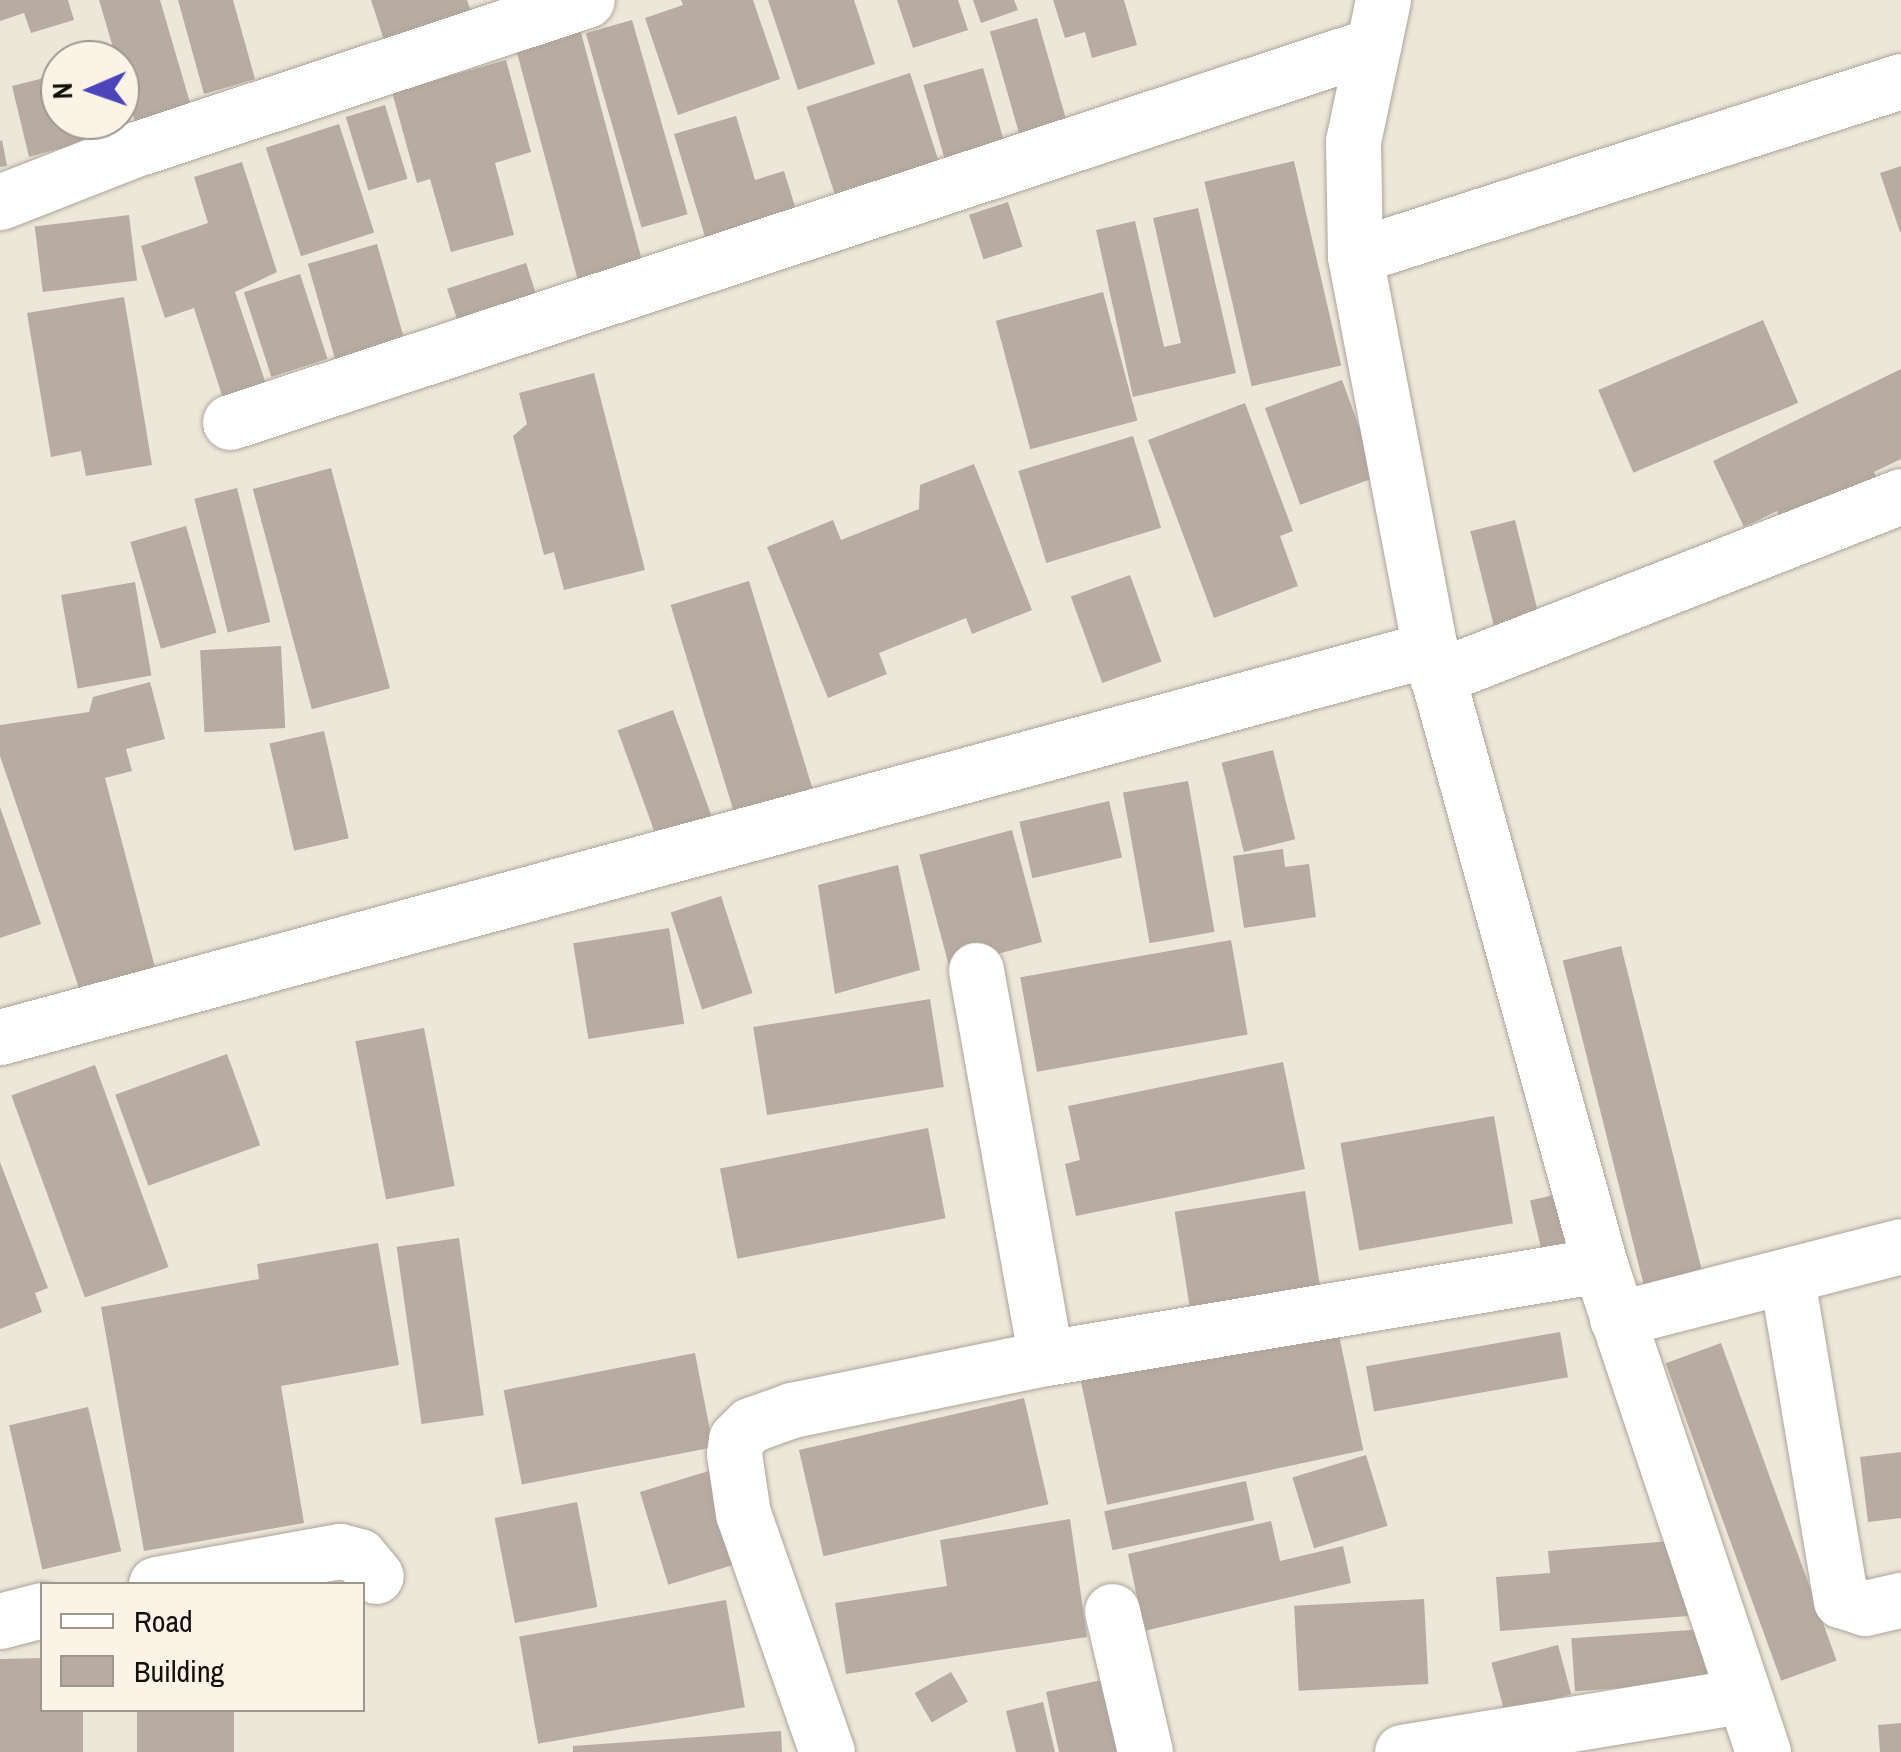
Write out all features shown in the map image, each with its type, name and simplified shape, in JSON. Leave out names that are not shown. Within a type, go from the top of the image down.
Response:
[{"type":"street","points":[[0,202],[130,152],[587,0]]},
{"type":"street","points":[[1378,23],[1353,142],[1356,256],[1434,663],[1600,1266],[1741,1696],[1763,1752]]},
{"type":"street","points":[[230,422],[1378,23]]},
{"type":"street","points":[[1356,256],[1901,81]]},
{"type":"street","points":[[0,1036],[1434,663],[1901,496]]},
{"type":"street","points":[[976,970],[1046,1358]]},
{"type":"street","points":[[1617,1319],[1787,1280],[1901,1246]]},
{"type":"street","points":[[827,1752],[744,1514],[734,1473],[736,1438],[750,1425],[792,1410],[1046,1358],[1600,1266]]},
{"type":"street","points":[[1787,1280],[1841,1600],[1865,1608],[1901,1600]]},
{"type":"street","points":[[167,1582],[340,1550],[359,1556],[376,1576]]},
{"type":"street","points":[[1112,1610],[1145,1752]]},
{"type":"street","points":[[0,1621],[40,1611]]},
{"type":"street","points":[[1402,1752],[1741,1696]]},
{"type":"building","points":[[0,0],[68,0],[74,20],[31,33],[24,13],[0,21]]},
{"type":"building","points":[[99,0],[160,0],[191,106],[140,121],[140,40],[111,40]]},
{"type":"building","points":[[178,0],[233,0],[255,79],[204,94]]},
{"type":"building","points":[[371,0],[467,0],[471,12],[384,40]]},
{"type":"building","points":[[681,0],[753,0],[780,79],[678,115],[645,18],[683,5]]},
{"type":"building","points":[[768,0],[854,0],[875,64],[798,90]]},
{"type":"building","points":[[897,0],[958,0],[968,30],[913,48]]},
{"type":"building","points":[[973,0],[1014,0],[1018,10],[981,23]]},
{"type":"building","points":[[1053,0],[1124,0],[1137,45],[1092,58],[1085,32],[1065,38]]},
{"type":"building","points":[[1037,18],[1069,129],[1022,142],[990,32]]},
{"type":"building","points":[[632,20],[688,214],[642,227],[586,33]]},
{"type":"building","points":[[580,29],[645,273],[581,291],[515,46]]},
{"type":"building","points":[[506,60],[531,152],[495,163],[514,235],[451,252],[430,179],[417,183],[392,92]]},
{"type":"building","points":[[983,68],[1008,156],[949,174],[923,85]]},
{"type":"building","points":[[910,73],[940,164],[836,198],[806,107]]},
{"type":"building","points":[[40,79],[40,140],[91,140],[29,157],[12,86]]},
{"type":"building","points":[[385,105],[408,179],[368,191],[346,117]]},
{"type":"building","points":[[736,116],[755,180],[784,171],[800,223],[709,250],[674,134]]},
{"type":"building","points":[[339,124],[374,232],[301,256],[266,148]]},
{"type":"building","points":[[0,141],[7,166],[0,167]]},
{"type":"building","points":[[1294,161],[1341,366],[1252,386],[1204,182]]},
{"type":"building","points":[[242,162],[277,272],[235,292],[270,396],[227,411],[194,308],[165,318],[141,246],[208,223],[194,177]]},
{"type":"building","points":[[1901,166],[1901,232],[1900,232],[1880,173]]},
{"type":"building","points":[[1008,202],[1023,247],[984,259],[969,215]]},
{"type":"building","points":[[1198,208],[1236,373],[1133,397],[1096,230],[1135,221],[1164,347],[1181,343],[1153,218]]},
{"type":"building","points":[[129,215],[137,281],[43,292],[35,227]]},
{"type":"building","points":[[377,244],[408,352],[339,372],[308,264]]},
{"type":"building","points":[[526,263],[538,299],[459,325],[447,289]]},
{"type":"building","points":[[300,274],[328,359],[271,377],[244,292]]},
{"type":"building","points":[[1103,292],[1137,420],[1030,449],[996,321]]},
{"type":"building","points":[[124,297],[152,465],[86,476],[81,451],[51,457],[27,313]]},
{"type":"building","points":[[1763,320],[1798,403],[1633,473],[1598,390]]},
{"type":"building","points":[[1901,369],[1901,459],[1874,472],[1883,492],[1789,536],[1777,511],[1744,527],[1713,461]]},
{"type":"building","points":[[594,373],[645,570],[564,590],[554,552],[544,555],[513,436],[527,424],[519,393]]},
{"type":"building","points":[[1342,380],[1377,477],[1300,505],[1265,408]]},
{"type":"building","points":[[1245,403],[1293,531],[1280,536],[1298,586],[1214,618],[1148,440]]},
{"type":"building","points":[[1133,436],[1161,528],[1046,563],[1018,471]]},
{"type":"building","points":[[974,464],[1032,610],[972,634],[966,618],[879,653],[887,674],[828,698],[767,547],[833,520],[841,540],[919,509],[920,485]]},
{"type":"building","points":[[331,468],[390,688],[312,709],[253,489]]},
{"type":"building","points":[[237,488],[270,622],[228,633],[194,499]]},
{"type":"building","points":[[1515,520],[1543,634],[1499,645],[1470,531]]},
{"type":"building","points":[[186,526],[217,633],[161,649],[130,542]]},
{"type":"building","points":[[1130,575],[1161,661],[1102,683],[1071,597]]},
{"type":"building","points":[[749,581],[814,794],[736,818],[671,605]]},
{"type":"building","points":[[135,582],[151,676],[78,689],[61,595]]},
{"type":"building","points":[[281,646],[285,728],[204,732],[200,650]]},
{"type":"building","points":[[150,682],[165,739],[126,749],[132,771],[105,778],[156,971],[80,991],[0,756],[0,725],[89,712],[93,697]]},
{"type":"building","points":[[673,710],[716,827],[660,848],[618,730]]},
{"type":"building","points":[[324,731],[349,838],[294,851],[269,744]]},
{"type":"building","points":[[1273,750],[1295,839],[1244,852],[1222,763]]},
{"type":"building","points":[[1188,781],[1215,932],[1150,943],[1123,792]]},
{"type":"building","points":[[1109,801],[1122,858],[1032,878],[1019,822]]},
{"type":"building","points":[[0,807],[41,924],[0,938]]},
{"type":"building","points":[[1012,830],[1042,942],[949,967],[919,855]]},
{"type":"building","points":[[1283,849],[1285,867],[1309,864],[1316,917],[1244,928],[1233,856]]},
{"type":"building","points":[[898,865],[920,970],[835,994],[818,885]]},
{"type":"building","points":[[721,896],[753,993],[702,1009],[671,912]]},
{"type":"building","points":[[669,928],[684,1024],[588,1039],[573,943]]},
{"type":"building","points":[[1231,940],[1248,1035],[1037,1072],[1020,977]]},
{"type":"building","points":[[1621,946],[1705,1285],[1647,1299],[1563,961]]},
{"type":"building","points":[[930,999],[944,1087],[767,1115],[753,1027]]},
{"type":"building","points":[[424,1028],[455,1186],[386,1199],[355,1041]]},
{"type":"building","points":[[227,1054],[260,1145],[148,1186],[115,1095]]},
{"type":"building","points":[[1283,1062],[1305,1169],[1076,1216],[1065,1164],[1080,1160],[1068,1106]]},
{"type":"building","points":[[95,1065],[169,1267],[85,1297],[11,1095]]},
{"type":"building","points":[[1494,1116],[1513,1223],[1359,1250],[1340,1143]]},
{"type":"building","points":[[928,1128],[946,1218],[737,1259],[720,1168]]},
{"type":"building","points":[[0,1162],[48,1288],[35,1293],[42,1312],[0,1329]]},
{"type":"building","points":[[1305,1191],[1321,1292],[1191,1312],[1175,1212]]},
{"type":"building","points":[[1567,1192],[1581,1252],[1544,1261],[1530,1201]]},
{"type":"building","points":[[459,1238],[484,1415],[422,1424],[397,1247]]},
{"type":"building","points":[[378,1243],[399,1365],[281,1386],[304,1523],[144,1551],[101,1307],[259,1279],[257,1264]]},
{"type":"building","points":[[1337,1326],[1363,1450],[1107,1505],[1081,1380]]},
{"type":"building","points":[[1560,1332],[1568,1377],[1374,1412],[1366,1366]]},
{"type":"building","points":[[1721,1343],[1837,1661],[1781,1681],[1666,1363]]},
{"type":"building","points":[[695,1353],[713,1447],[522,1484],[504,1390]]},
{"type":"building","points":[[1024,1398],[1049,1504],[823,1556],[799,1450]]},
{"type":"building","points":[[88,1407],[121,1551],[42,1569],[9,1425]]},
{"type":"building","points":[[1901,1452],[1901,1518],[1868,1522],[1860,1457]]},
{"type":"building","points":[[1366,1455],[1388,1526],[1314,1548],[1292,1478]]},
{"type":"building","points":[[725,1466],[753,1559],[668,1585],[640,1492]]},
{"type":"building","points":[[1246,1481],[1254,1520],[1112,1550],[1104,1511]]},
{"type":"building","points":[[577,1502],[597,1607],[515,1623],[495,1518]]},
{"type":"building","points":[[1070,1519],[1087,1637],[846,1674],[835,1603],[947,1586],[940,1540]]},
{"type":"building","points":[[1271,1521],[1280,1561],[1343,1546],[1351,1583],[1144,1631],[1128,1554]]},
{"type":"building","points":[[1683,1540],[1688,1616],[1500,1631],[1496,1577],[1550,1573],[1548,1551]]},
{"type":"building","points":[[1424,1599],[1428,1684],[1299,1691],[1294,1606]]},
{"type":"building","points":[[726,1600],[745,1707],[538,1744],[519,1636]]},
{"type":"building","points":[[1705,1629],[1709,1682],[1575,1691],[1571,1638]]},
{"type":"building","points":[[1558,1645],[1571,1694],[1505,1712],[1491,1663]]},
{"type":"building","points":[[40,1658],[40,1712],[83,1712],[83,1752],[0,1752],[0,1659]]},
{"type":"building","points":[[951,1672],[968,1701],[932,1722],[915,1693]]},
{"type":"building","points":[[1111,1678],[1126,1752],[1059,1752],[1046,1692]]},
{"type":"building","points":[[1043,1702],[1055,1752],[1016,1752],[1006,1711]]},
{"type":"building","points":[[137,1712],[234,1712],[234,1752],[137,1752]]},
{"type":"building","points":[[1901,1723],[1901,1752],[1880,1752],[1878,1725]]},
{"type":"building","points":[[781,1731],[782,1752],[573,1752],[573,1746]]}]
